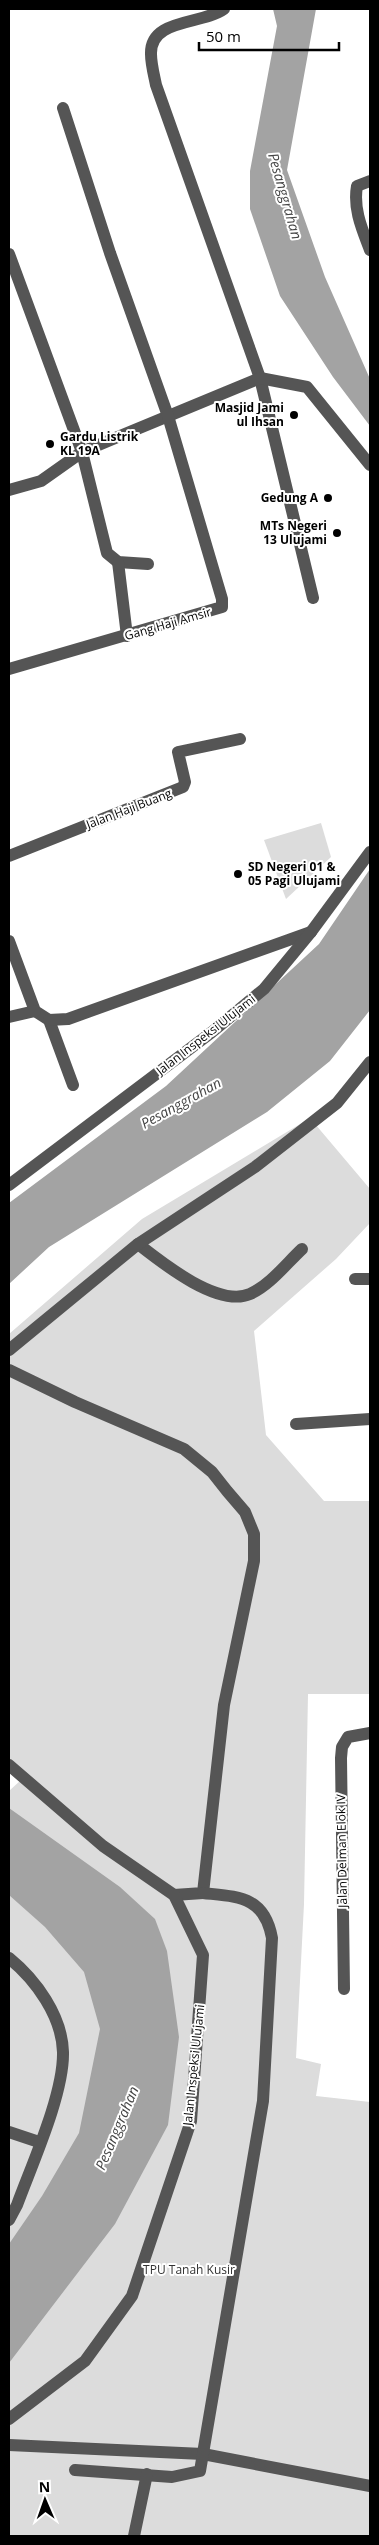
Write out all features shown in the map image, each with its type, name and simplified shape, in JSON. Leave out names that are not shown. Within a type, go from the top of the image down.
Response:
[{"type":"street","points":[[224,9],[195,21],[162,30],[154,41],[150,53],[156,85],[260,378],[313,598]]},
{"type":"street","points":[[63,108],[110,253],[168,416]]},
{"type":"street","points":[[370,181],[357,186],[356,194],[358,219],[370,250]]},
{"type":"street","points":[[9,254],[13,285],[82,452],[107,553],[118,562],[148,564]]},
{"type":"street","points":[[9,490],[41,481],[82,452],[260,378],[307,387],[370,464]]},
{"type":"street","name":"Gang Haji Amsir","points":[[9,670],[222,607],[222,599],[168,416]]},
{"type":"street","points":[[118,562],[127,636]]},
{"type":"street","name":"Jalan Haji Buang","points":[[9,856],[183,787],[185,782],[178,752],[240,739]]},
{"type":"street","name":"Jalan Inspeksi Ulujami","points":[[9,1185],[212,1032],[256,996],[311,932],[370,852]]},
{"type":"street","points":[[49,1020],[68,1019],[311,932]]},
{"type":"street","points":[[9,941],[34,1010],[49,1020],[73,1085]]},
{"type":"street","points":[[9,1017],[34,1010]]},
{"type":"street","points":[[9,1350],[138,1244],[255,1167],[336,1103],[370,1062]]},
{"type":"street","points":[[138,1244],[172,1271],[222,1295],[234,1296],[248,1295],[260,1288],[302,1249]]},
{"type":"street","points":[[356,1279],[370,1279]]},
{"type":"street","points":[[9,1370],[75,1402],[184,1449],[212,1472],[228,1491],[245,1512],[254,1534],[254,1561],[224,1705],[203,1893]]},
{"type":"street","points":[[296,1424],[370,1419]]},
{"type":"street","name":"Jalan Delman Elok IV","points":[[344,1988],[342,1747],[348,1737],[370,1733]]},
{"type":"street","name":"Jalan Inspeksi Ulujami","points":[[9,1765],[103,1846],[174,1895],[203,1955],[191,2121],[132,2296],[85,2361],[9,2419]]},
{"type":"street","points":[[75,2470],[183,2476],[200,2471],[203,2454],[263,2102],[272,1938],[269,1921],[259,1908],[242,1898],[203,1893],[174,1895]]},
{"type":"street","points":[[9,1958],[36,1985],[54,2014],[63,2051],[60,2084],[17,2205],[9,2220]]},
{"type":"street","points":[[9,2132],[40,2142]]},
{"type":"street","points":[[9,2445],[203,2454],[370,2486]]},
{"type":"street","points":[[134,2536],[147,2474]]},
{"type":"green space","points":[[321,823],[331,857],[286,899],[264,840]]},
{"type":"green space","name":"TPU Tanah Kusir","points":[[310,1118],[370,1189],[370,1223],[336,1259],[254,1331],[266,1435],[324,1501],[370,1501],[370,1694],[308,1694],[304,1904],[296,2058],[321,2064],[316,2096],[370,2102],[370,2536],[9,2536],[9,1791],[21,1780],[9,1767],[9,1334],[142,1219]]},
{"type":"water","name":"Pesanggrahan","points":[[273,9],[316,9],[287,170],[325,277],[370,379],[370,426],[333,377],[280,296],[250,209],[250,171],[277,26]]},
{"type":"water","name":"Pesanggrahan","points":[[370,869],[370,1010],[330,1061],[267,1112],[49,1247],[9,1284],[9,1203],[166,1086],[319,944]]},
{"type":"water","name":"Pesanggrahan","points":[[9,1808],[120,1887],[155,1919],[167,1951],[179,2037],[168,2125],[115,2224],[9,2363],[9,2244],[42,2196],[79,2133],[100,2029],[84,1972],[45,1927],[9,1895]]},
{"type":"place","name":"Masjid Jami ul Ihsan","points":[[294,415]]},
{"type":"place","name":"Gardu Listrik KL 19A","points":[[50,444]]},
{"type":"place","name":"Gedung A","points":[[328,498]]},
{"type":"place","name":"MTs Negeri 13 Ulujami","points":[[337,533]]},
{"type":"place","name":"SD Negeri 01 & 05 Pagi Ulujami","points":[[238,874]]}]
